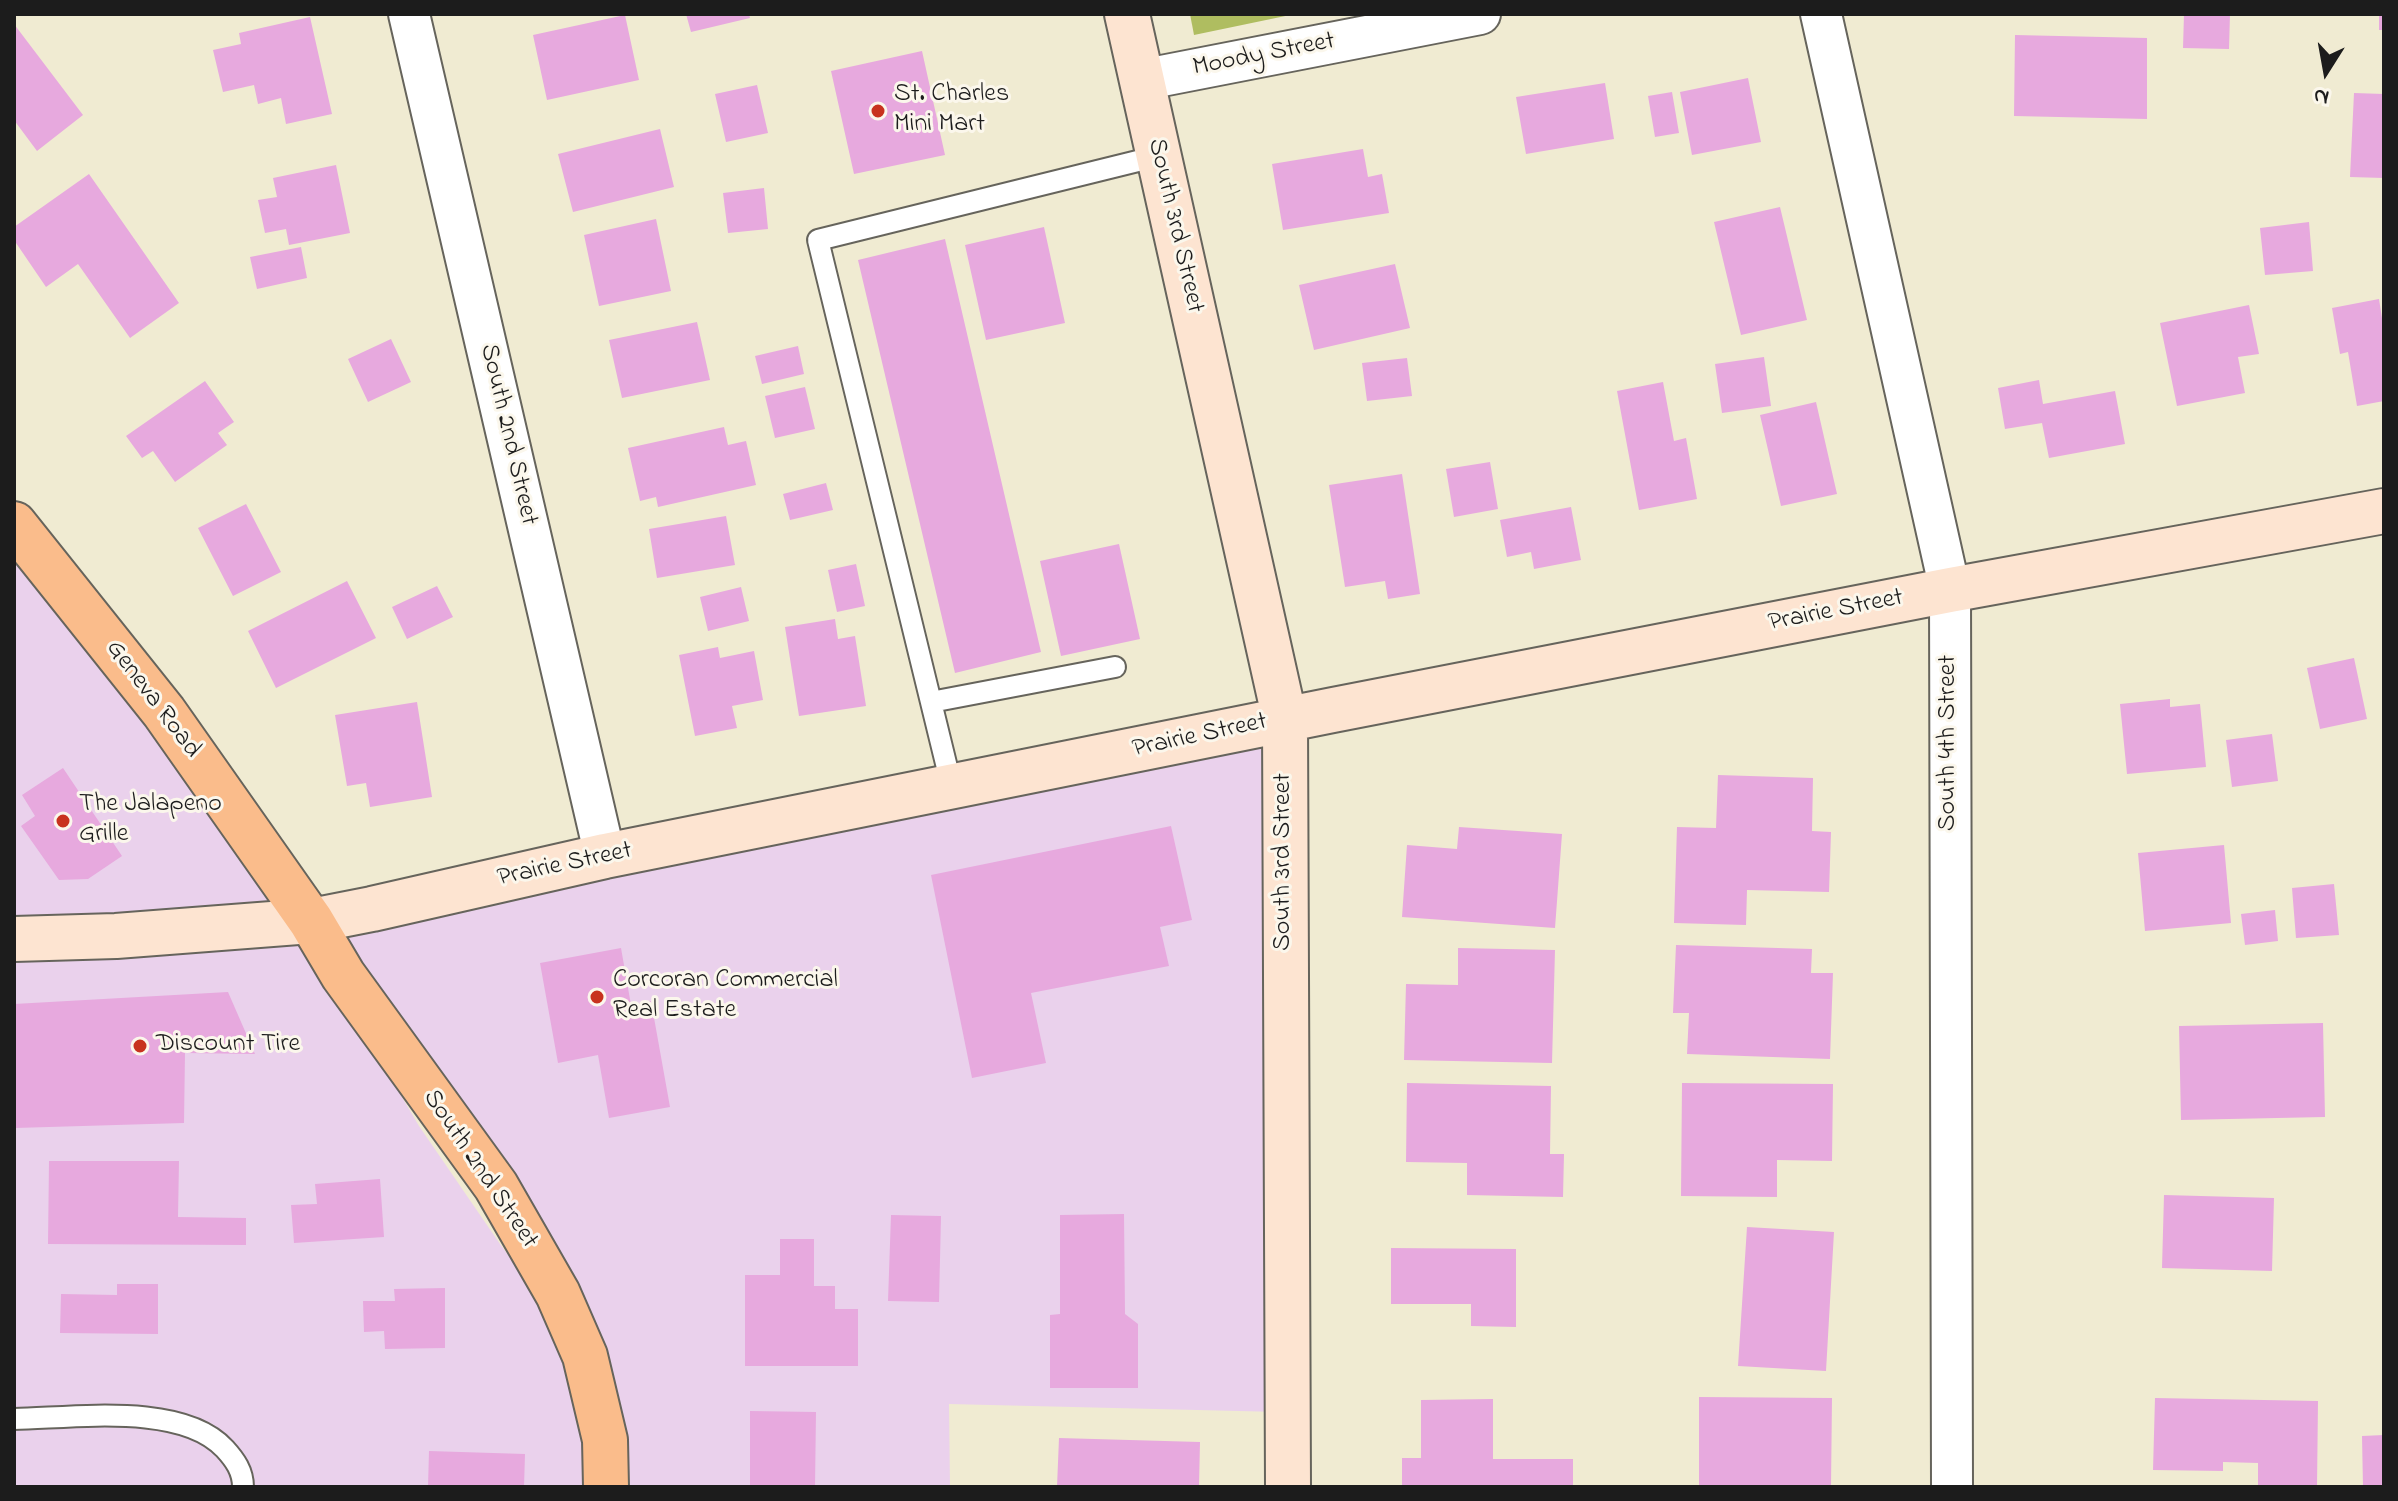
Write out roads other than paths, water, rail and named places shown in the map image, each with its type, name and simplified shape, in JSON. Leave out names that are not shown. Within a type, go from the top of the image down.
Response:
[{"type":"main road","name":"Geneva Road","points":[[14,524],[164,712],[311,921]]},
{"type":"main road","name":"South 2nd Street","points":[[311,921],[343,975],[496,1186],[558,1294],[585,1356],[605,1440],[606,1487]]},
{"type":"street","name":"South 2nd Street","points":[[409,14],[605,856]]},
{"type":"street","name":"South 3rd Street","points":[[1127,14],[1285,720],[1288,1487]]},
{"type":"street","name":"Moody Street","points":[[1141,80],[1480,14]]},
{"type":"street","name":"South 4th Street","points":[[1821,14],[1950,590],[1952,1487]]},
{"type":"street","name":"Prairie Street","points":[[14,939],[116,936],[311,921],[605,856],[1285,720],[1950,590],[2384,511]]},
{"type":"lane","points":[[952,788],[818,240],[1158,156]]},
{"type":"lane","points":[[931,702],[1115,667]]},
{"type":"lane","points":[[14,1419],[139,1416],[182,1424],[214,1437],[236,1460],[243,1487]]},
{"type":"place","name":"St. Charles Mini Mart","points":[[878,111]]},
{"type":"place","name":"The Jalapeno Grille","points":[[63,821]]},
{"type":"place","name":"Corcoran Commercial Real Estate","points":[[597,997]]},
{"type":"place","name":"Discount Tire","points":[[140,1046]]}]
